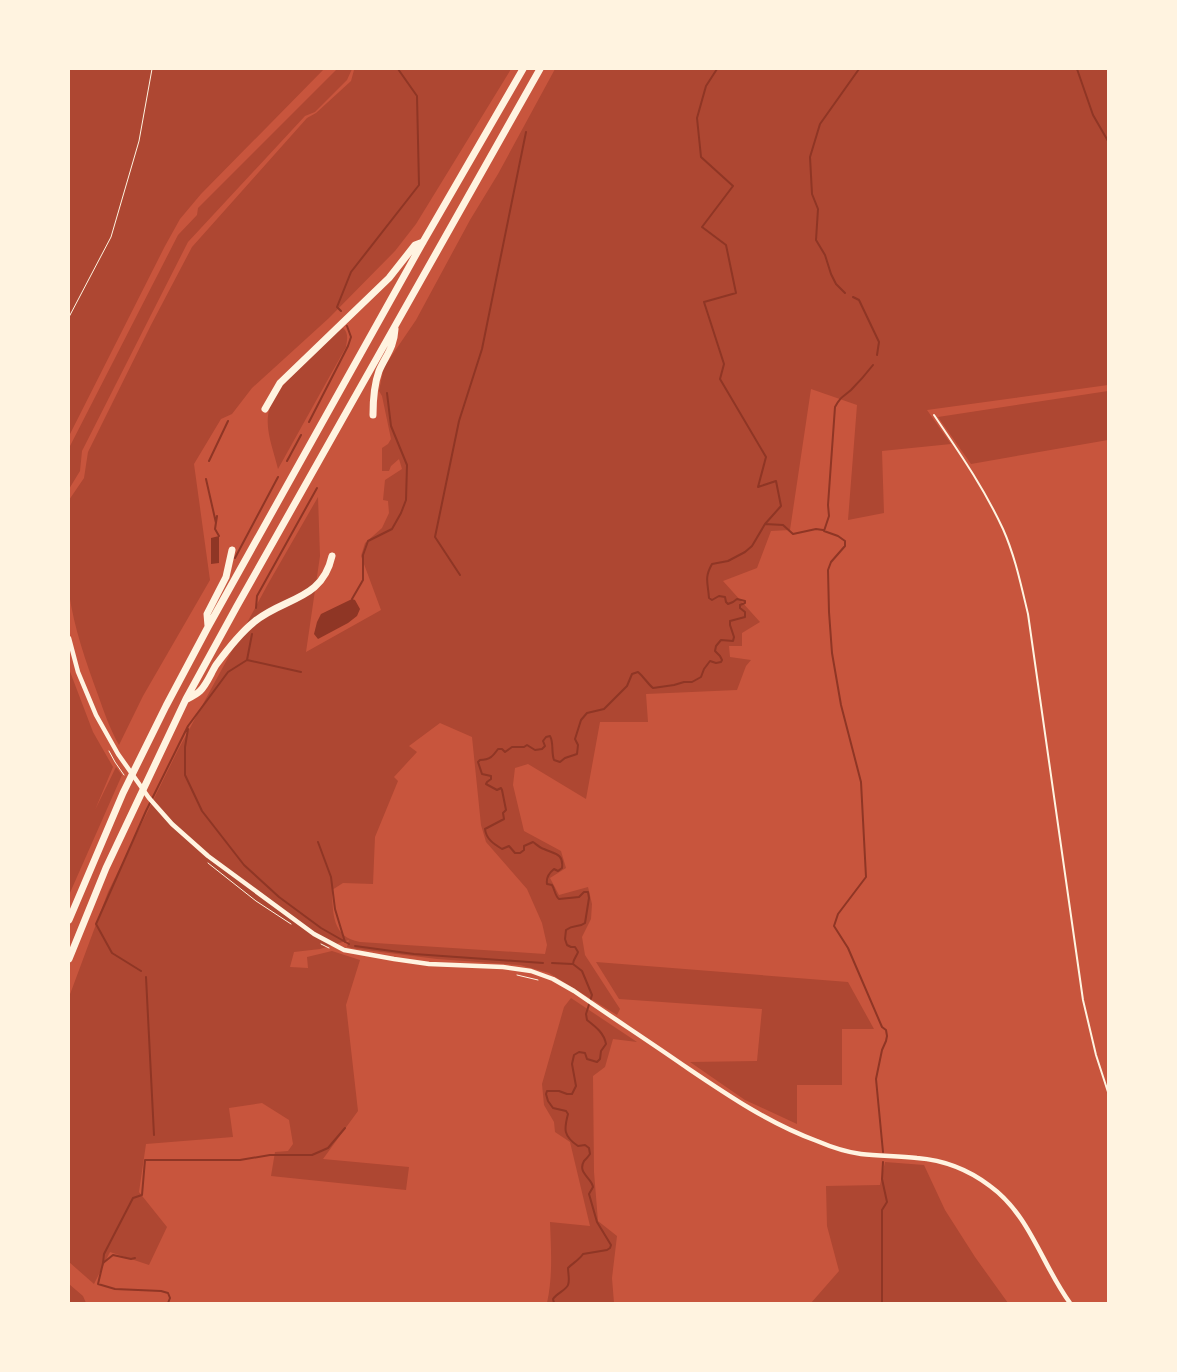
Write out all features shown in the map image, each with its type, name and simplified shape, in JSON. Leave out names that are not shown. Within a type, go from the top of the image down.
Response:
[{"type":"highway","points":[[69,920],[122,793],[208,627],[522,69]]},
{"type":"highway","points":[[69,959],[109,860],[186,699],[540,69]]},
{"type":"highway","points":[[265,409],[280,383],[389,278],[415,245],[423,242]]},
{"type":"highway","points":[[373,415],[375,386],[379,371],[394,340],[395,326]]},
{"type":"highway","points":[[208,627],[207,614],[226,577],[232,550]]},
{"type":"highway","points":[[186,699],[200,691],[217,665],[249,626],[265,614],[302,597],[321,582],[332,556]]},
{"type":"street","points":[[69,638],[82,680],[96,715],[110,741],[136,781],[206,858],[314,934],[340,948],[417,963],[503,967],[531,971],[558,982],[736,1101],[790,1130],[820,1143],[841,1149],[864,1154],[930,1160],[950,1165],[977,1177],[998,1192],[1019,1215],[1070,1303]]},
{"type":"lane","points":[[934,415],[977,478],[1003,530],[1017,567],[1028,614],[1084,1000],[1096,1055],[1108,1092]]},
{"type":"path","points":[[69,317],[112,237],[139,141],[152,69]]},
{"type":"path","points":[[206,858],[256,901],[295,927]]},
{"type":"path","points":[[318,942],[332,950]]},
{"type":"path","points":[[510,973],[544,981]]},
{"type":"shaded area","points":[[69,69],[324,69],[201,194],[180,219],[69,436]]},
{"type":"shaded area","points":[[337,69],[352,69],[347,80],[315,112],[305,116],[188,242],[82,451],[80,471],[69,489],[69,448],[178,235],[197,215],[198,208]]},
{"type":"shaded area","points":[[356,69],[511,69],[416,224],[395,251],[329,318],[252,388],[232,414],[221,419],[194,464],[210,580],[143,696],[119,745],[107,720],[89,670],[71,606],[69,593],[69,500],[84,478],[88,452],[192,247],[307,118],[316,113],[351,81]]},
{"type":"shaded area","points":[[555,69],[1108,69],[1108,385],[927,410],[951,444],[882,451],[884,513],[848,520],[857,405],[811,389],[790,530],[771,531],[757,568],[723,581],[760,622],[742,633],[742,646],[729,646],[730,657],[751,660],[746,666],[737,690],[646,694],[648,722],[600,722],[586,799],[528,764],[515,768],[513,785],[524,831],[561,851],[566,868],[550,878],[559,895],[588,887],[592,904],[591,919],[582,937],[585,955],[620,1009],[617,1015],[549,973],[520,965],[437,959],[357,949],[347,947],[349,940],[320,949],[294,952],[290,967],[308,968],[307,957],[332,951],[360,960],[346,1005],[358,1111],[323,1159],[409,1167],[406,1190],[271,1176],[275,1152],[288,1151],[293,1144],[289,1120],[262,1103],[229,1108],[233,1137],[146,1144],[139,1192],[167,1227],[149,1265],[110,1252],[94,1284],[69,1262],[69,997],[108,892],[178,750],[268,584],[318,497],[320,556],[306,652],[381,610],[361,556],[365,543],[382,528],[389,513],[388,501],[383,500],[385,480],[402,469],[399,459],[391,466],[389,471],[382,471],[382,448],[391,439],[382,396],[379,391],[384,367],[416,320],[470,220],[498,174]],"holes":[[[440,723],[472,737],[481,825],[486,842],[527,889],[542,923],[547,945],[545,954],[360,942],[344,935],[339,930],[334,916],[332,890],[343,883],[373,884],[375,837],[398,781],[394,777],[417,752],[409,746]]]},
{"type":"shaded area","points":[[343,328],[347,334],[346,347],[278,469],[268,429],[268,416],[271,405],[277,394],[297,370]]},
{"type":"shaded area","points":[[1108,391],[1108,440],[971,464],[938,417]]},
{"type":"shaded area","points":[[219,536],[219,563],[211,564],[211,538]]},
{"type":"shaded area","points":[[352,599],[355,600],[360,609],[357,616],[318,639],[314,634],[321,614]]},
{"type":"shaded area","points":[[69,669],[93,732],[113,767],[95,810],[116,767],[122,775],[69,895]]},
{"type":"shaded area","points":[[596,962],[848,982],[874,1029],[842,1029],[842,1085],[797,1085],[797,1124],[745,1100],[690,1062],[757,1061],[762,1009],[619,999]]},
{"type":"shaded area","points":[[571,998],[637,1042],[613,1039],[605,1067],[593,1076],[594,1172],[598,1221],[617,1236],[612,1278],[614,1303],[547,1303],[551,1273],[550,1222],[590,1226],[570,1142],[555,1132],[554,1122],[544,1105],[542,1084],[564,1007]]},
{"type":"shaded area","points":[[885,1162],[924,1165],[945,1210],[975,1257],[1008,1303],[811,1303],[839,1271],[827,1226],[826,1186],[880,1185]]},
{"type":"shaded area","points":[[69,1284],[83,1296],[86,1303],[69,1303]]},
{"type":"waterway","points":[[341,311],[337,307],[351,272],[419,185],[417,96],[398,69]]},
{"type":"waterway","points":[[554,1303],[553,1299],[568,1285],[568,1268],[583,1254],[607,1250],[611,1245],[597,1222],[589,1194],[593,1187],[582,1169],[584,1161],[590,1154],[589,1148],[585,1145],[578,1146],[570,1139],[565,1128],[568,1114],[566,1111],[553,1108],[546,1094],[547,1091],[572,1094],[576,1086],[572,1064],[574,1055],[579,1052],[585,1053],[587,1059],[597,1062],[606,1044],[601,1033],[587,1020],[586,1014],[592,995],[582,971],[573,964],[578,952],[575,947],[567,945],[565,939],[566,930],[585,923],[589,898],[588,892],[584,892],[579,897],[559,899],[552,885],[547,884],[547,878],[551,872],[554,869],[558,871],[562,868],[561,859],[557,855],[533,842],[524,846],[524,850],[520,853],[515,853],[509,846],[502,849],[493,843],[485,829],[504,819],[503,813],[506,810],[501,788],[497,790],[486,784],[491,779],[491,776],[482,774],[478,762],[491,757],[498,749],[502,749],[505,752],[512,747],[524,747],[527,745],[535,750],[542,749],[545,746],[543,741],[546,737],[550,736],[554,760],[560,762],[577,754],[578,745],[575,739],[581,720],[587,713],[604,709],[627,686],[632,674],[638,672],[653,688],[692,682],[701,677],[710,661],[721,662],[720,656],[715,651],[716,646],[721,640],[733,641],[734,637],[730,621],[745,617],[745,612],[740,608],[740,605],[745,603],[745,601],[737,599],[728,604],[725,597],[719,596],[712,600],[709,598],[708,573],[712,564],[728,561],[752,546],[765,524],[781,506],[776,481],[758,487],[766,457],[720,379],[724,364],[704,302],[736,293],[726,245],[702,227],[733,186],[701,157],[697,118],[706,86],[717,69]]},
{"type":"waterway","points":[[845,293],[836,284],[825,255],[816,240],[818,209],[812,194],[810,157],[820,124],[859,69]]},
{"type":"waterway","points":[[1077,69],[1093,115],[1108,141]]},
{"type":"waterway","points":[[460,575],[435,537],[459,421],[482,349],[526,132]]},
{"type":"waterway","points":[[853,297],[859,300],[879,342],[877,355]]},
{"type":"waterway","points":[[309,422],[348,346],[351,337],[347,326]]},
{"type":"waterway","points":[[873,365],[835,407],[828,505],[829,516],[824,531],[838,536],[845,541],[845,546],[831,562],[828,570],[829,612],[832,653],[841,705],[861,782],[866,877],[838,914],[834,926],[848,948],[882,1027],[886,1030],[886,1041],[882,1050],[876,1079],[883,1152]]},
{"type":"waterway","points":[[352,599],[363,580],[363,555],[368,541],[392,529],[406,500],[407,465],[391,426],[387,393]]},
{"type":"waterway","points":[[209,461],[228,421]]},
{"type":"waterway","points":[[287,461],[301,435]]},
{"type":"waterway","points":[[235,558],[278,477]]},
{"type":"waterway","points":[[206,479],[216,523]]},
{"type":"waterway","points":[[256,608],[257,596],[317,488]]},
{"type":"waterway","points":[[217,516],[215,529],[219,536]]},
{"type":"waterway","points":[[765,524],[783,525],[793,534],[816,529],[823,530]]},
{"type":"waterway","points":[[141,971],[112,953],[96,924],[146,811],[188,726],[228,672],[247,660],[252,634]]},
{"type":"waterway","points":[[247,660],[301,672]]},
{"type":"waterway","points":[[188,729],[185,747],[185,775],[202,811],[244,865],[279,897],[321,928],[349,944]]},
{"type":"waterway","points":[[318,842],[331,877],[335,909],[345,942]]},
{"type":"waterway","points":[[355,946],[414,954],[543,963]]},
{"type":"waterway","points":[[552,963],[572,964]]},
{"type":"waterway","points":[[146,977],[154,1135]]},
{"type":"waterway","points":[[103,1263],[104,1254],[133,1198],[142,1195],[145,1160],[240,1160],[270,1155],[312,1155],[328,1148],[345,1128]]},
{"type":"waterway","points":[[882,1303],[882,1210],[887,1202],[882,1179],[883,1162]]},
{"type":"waterway","points":[[135,1258],[131,1259],[113,1255],[103,1263],[98,1284],[115,1289],[161,1291],[168,1293],[170,1298],[168,1303]]}]
